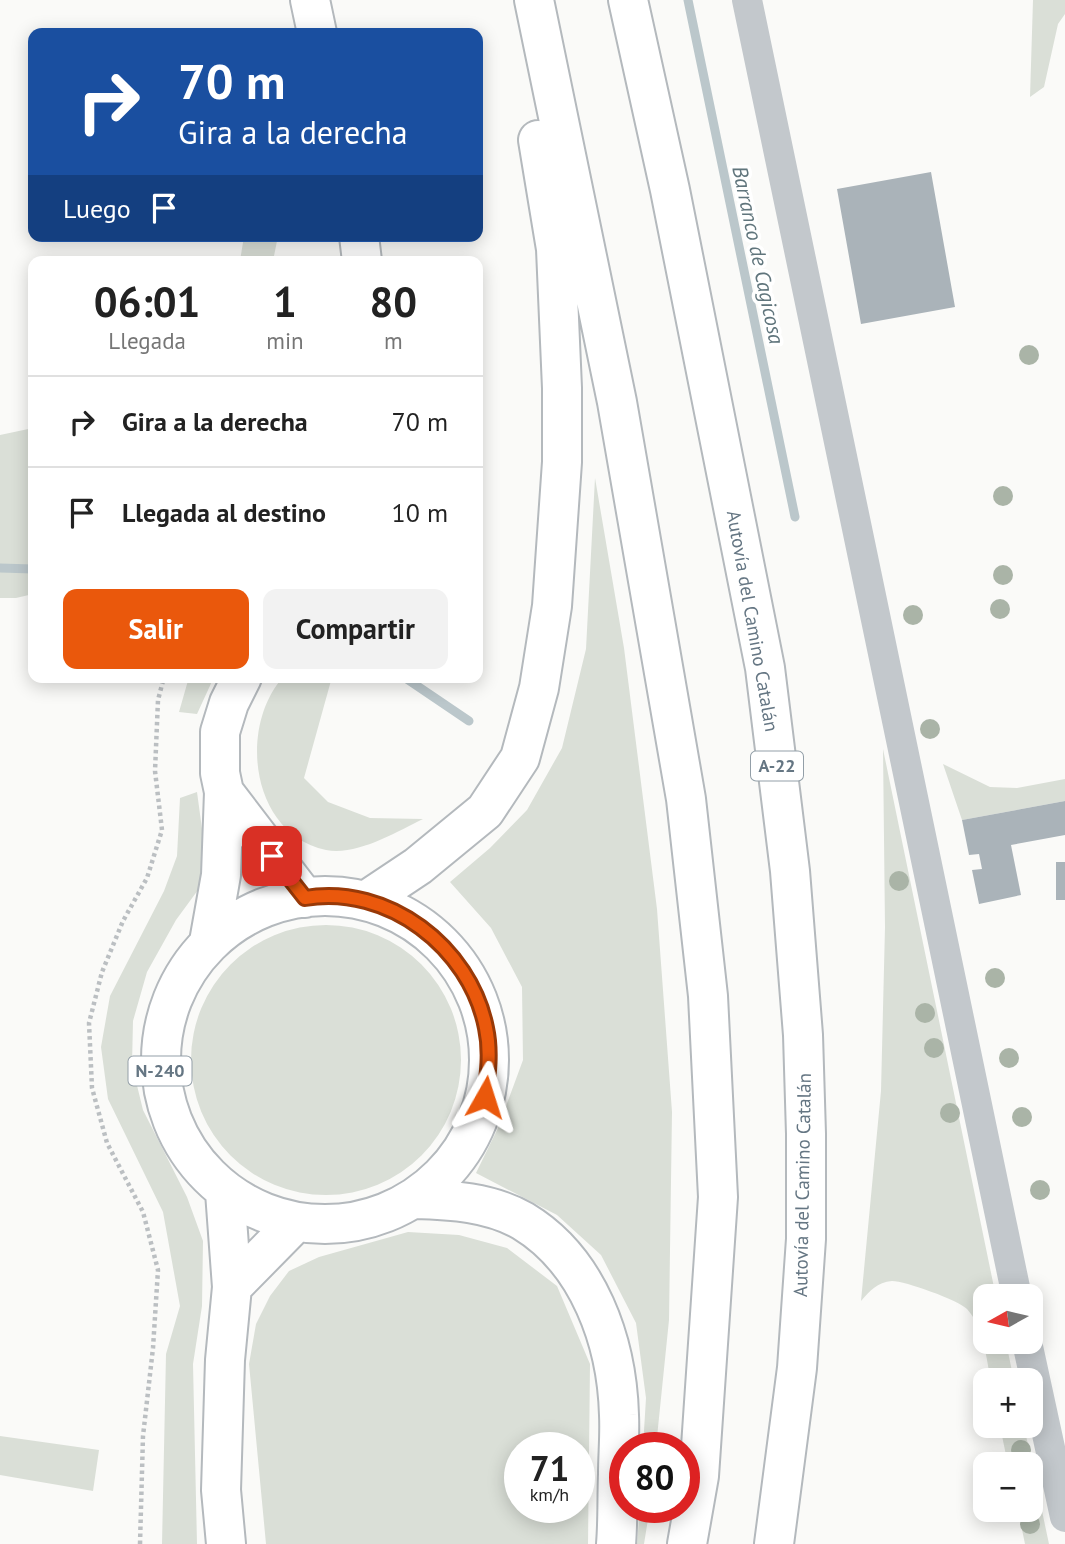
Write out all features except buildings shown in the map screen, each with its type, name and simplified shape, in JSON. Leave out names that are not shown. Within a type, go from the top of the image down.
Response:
[{"type":"highway","points":[[310,0],[316,28]]},
{"type":"highway","points":[[367,900],[418,866],[485,811],[520,758],[541,675],[552,606],[562,462],[562,388],[556,249],[515,0]]},
{"type":"highway","points":[[534,0],[620,415],[686,799],[708,996],[718,1197],[699,1476],[687,1544]]},
{"type":"highway","name":"Autovía del Camino Catalán","points":[[628,0],[670,190],[765,668],[790,871],[803,1034],[806,1239],[797,1368],[774,1544]]},
{"type":"highway","name":"N-240","points":[[209,942],[221,875],[224,792],[220,772],[220,732],[239,683]]},
{"type":"highway","points":[[224,792],[305,898]]},
{"type":"highway","name":"N-240","points":[[327,895],[367,900],[406,916],[447,950],[476,995],[487,1029],[489,1064],[485,1097],[477,1125],[461,1153],[447,1171],[414,1199],[380,1216],[338,1225],[295,1223],[260,1212],[225,1192],[192,1158],[170,1116],[160,1070],[164,1022],[181,978],[209,942],[254,911],[272,903],[327,895]]},
{"type":"highway","points":[[225,1192],[232,1287],[225,1360],[221,1490],[226,1544]]},
{"type":"highway","points":[[414,1199],[455,1200],[486,1206],[522,1220],[564,1255],[592,1296],[612,1354],[619,1414],[616,1544]]},
{"type":"highway","points":[[232,1287],[295,1223]]},
{"type":"highway","points":[[793,1544],[806,1374],[806,1239]]},
{"type":"street","points":[[748,3],[1014,1284]]},
{"type":"street","points":[[1030,1354],[1065,1517]]},
{"type":"path","points":[[140,1544],[143,1436],[159,1270],[143,1212],[107,1143],[92,1088],[89,1023],[102,972],[123,921],[147,878],[162,830],[155,771],[158,700],[162,683]]},
{"type":"shaded area","points":[[1033,0],[1065,0],[1065,14],[1058,24],[1044,87],[1030,97]]},
{"type":"shaded area","points":[[243,242],[277,242],[274,256],[241,256]]},
{"type":"shaded area","points":[[28,429],[28,595],[16,598],[0,598],[0,435]]},
{"type":"shaded area","points":[[595,478],[624,648],[657,909],[672,1112],[669,1320],[658,1432],[644,1432],[646,1398],[636,1323],[601,1255],[557,1215],[476,1173],[498,1128],[523,1060],[522,987],[491,928],[450,882],[490,848],[527,810],[562,748],[586,649]]},
{"type":"shaded area","points":[[187,683],[211,683],[197,714],[179,712]]},
{"type":"shaded area","points":[[279,683],[330,683],[304,778],[328,802],[370,818],[423,819],[376,842],[350,850],[326,850],[301,840],[281,823],[268,802],[260,777],[257,750],[260,723],[269,698]]},
{"type":"shaded area","points":[[883,749],[993,1284],[973,1284],[973,1317],[962,1305],[953,1301],[908,1284],[892,1281],[878,1285],[861,1301],[881,1091],[885,927]]},
{"type":"shaded area","points":[[943,764],[990,787],[1017,788],[1065,779],[1065,801],[962,820]]},
{"type":"shaded area","points":[[197,792],[205,851],[198,890],[176,920],[147,972],[133,1021],[132,1065],[143,1110],[187,1197],[203,1241],[202,1306],[193,1364],[197,1544],[162,1544],[166,1354],[180,1306],[163,1212],[108,1099],[101,1047],[110,996],[164,891],[177,856],[180,798]]},
{"type":"shaded area","points":[[326,925],[378,935],[412,956],[430,974],[451,1008],[461,1060],[451,1112],[430,1146],[412,1164],[378,1185],[326,1195],[274,1185],[240,1164],[222,1146],[201,1112],[191,1060],[201,1008],[222,974],[240,956],[274,935]]},
{"type":"shaded area","points":[[408,1232],[459,1235],[507,1248],[557,1286],[590,1364],[589,1432],[504,1432],[504,1523],[588,1523],[588,1544],[266,1544],[249,1364],[256,1324],[270,1296],[289,1271],[319,1257]]},
{"type":"shaded area","points":[[986,1354],[1008,1354],[1011,1368],[989,1368]]},
{"type":"shaded area","points":[[0,1436],[99,1450],[93,1491],[0,1475]]},
{"type":"shaded area","points":[[1002,1438],[1027,1438],[1030,1452],[1005,1452]]},
{"type":"shaded area","points":[[1043,1516],[1049,1544],[1025,1544],[1020,1522],[1043,1522]]},
{"type":"shaded area","points":[[639,1523],[647,1523],[644,1544],[637,1544]]},
{"type":"waterway","name":"Barranco de Cagicosa","points":[[688,0],[795,517]]},
{"type":"waterway","name":"Barranco de Cagicosa","points":[[0,568],[28,569]]},
{"type":"waterway","name":"Barranco de Cagicosa","points":[[413,683],[469,721]]},
{"type":"route","points":[[272,856],[305,898],[327,895],[367,900],[406,916],[447,950],[476,995],[487,1029],[489,1064],[485,1097]]}]
